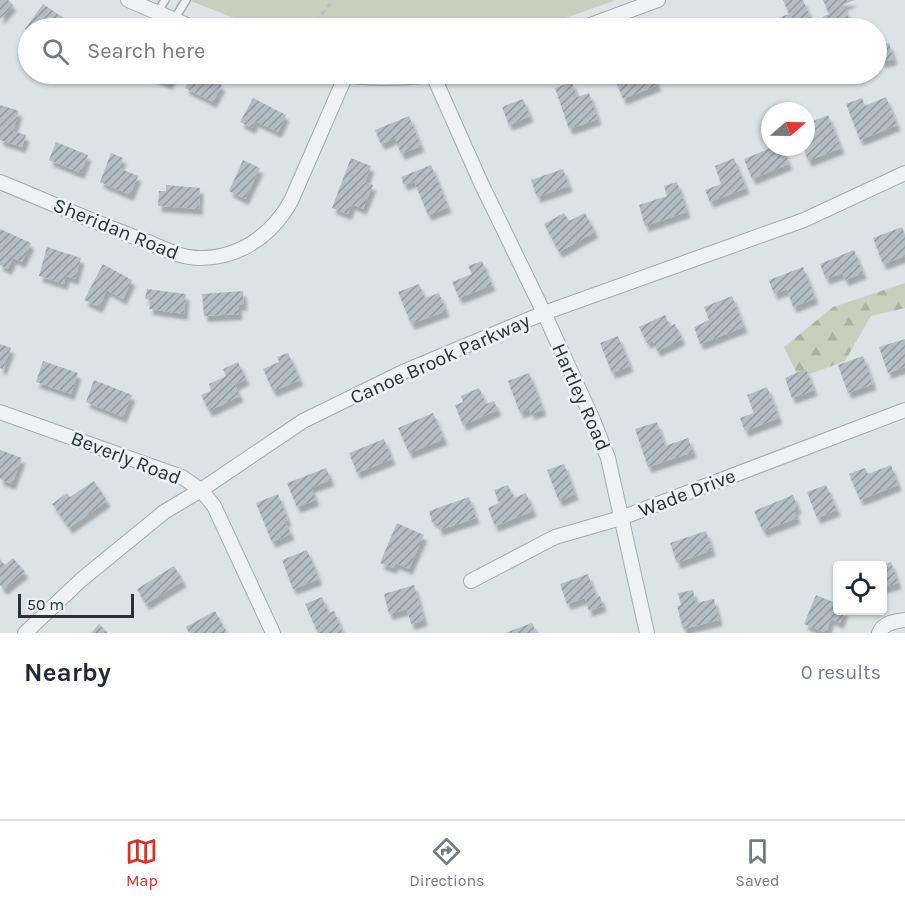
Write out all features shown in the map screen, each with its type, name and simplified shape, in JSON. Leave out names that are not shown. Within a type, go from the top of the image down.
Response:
[{"type":"street","points":[[128,0],[169,18]]},
{"type":"street","points":[[609,18],[657,0]]},
{"type":"street","name":"Sheridan Road","points":[[0,182],[184,257],[217,257],[254,243],[284,215],[339,84]]},
{"type":"street","name":"Hartley Road","points":[[443,84],[481,183],[544,313],[608,458],[647,633]]},
{"type":"street","name":"Canoe Brook Parkway","points":[[25,633],[81,580],[164,512],[201,490],[303,421],[403,372],[544,313],[804,220],[905,173]]},
{"type":"street","name":"Wade Drive","points":[[471,581],[555,537],[621,518],[905,410]]},
{"type":"street","name":"Beverly Road","points":[[0,412],[182,477],[201,490],[214,506],[273,633]]},
{"type":"street","points":[[879,633],[880,629],[891,622],[905,620]]},
{"type":"lane","points":[[157,13],[165,0]]},
{"type":"lane","points":[[175,18],[186,0]]},
{"type":"path","points":[[319,18],[333,0]]},
{"type":"green space","points":[[188,0],[616,0],[565,18],[234,18]]},
{"type":"green space","points":[[905,283],[905,308],[871,316],[845,361],[799,378],[784,347],[833,307]]},
{"type":"building","points":[[0,0],[8,0],[13,5],[0,19]]},
{"type":"building","points":[[783,0],[803,0],[811,18],[778,18],[789,14]]},
{"type":"building","points":[[823,0],[854,0],[843,5],[849,18],[822,18],[829,14]]},
{"type":"building","points":[[43,4],[64,18],[33,18]]},
{"type":"building","points":[[889,43],[894,59],[887,61],[887,44]]},
{"type":"building","points":[[187,84],[222,85],[213,102],[185,88]]},
{"type":"building","points":[[573,84],[577,97],[589,93],[598,119],[569,129],[555,88]]},
{"type":"building","points":[[617,84],[658,85],[623,99]]},
{"type":"building","points":[[886,97],[897,125],[860,140],[846,104],[862,98],[865,106]]},
{"type":"building","points":[[253,98],[286,115],[278,132],[255,121],[252,128],[240,122]]},
{"type":"building","points":[[523,99],[530,116],[509,125],[502,107]]},
{"type":"building","points":[[0,105],[19,111],[13,131],[26,135],[22,147],[0,140]]},
{"type":"building","points":[[828,115],[841,148],[808,161],[806,156],[815,156],[815,120]]},
{"type":"building","points":[[409,116],[421,146],[401,154],[395,138],[381,144],[375,130]]},
{"type":"building","points":[[56,142],[88,155],[81,173],[49,160]]},
{"type":"building","points":[[761,152],[761,156],[786,156],[789,164],[752,179],[744,159]]},
{"type":"building","points":[[111,153],[123,158],[119,168],[138,176],[130,195],[100,182]]},
{"type":"building","points":[[351,158],[371,166],[365,182],[373,185],[363,209],[352,204],[348,214],[332,208]]},
{"type":"building","points":[[734,158],[746,188],[710,202],[705,190],[721,184],[715,166]]},
{"type":"building","points":[[243,160],[260,168],[245,199],[229,191]]},
{"type":"building","points":[[431,165],[448,207],[428,215],[414,181],[404,185],[401,177]]},
{"type":"building","points":[[563,169],[569,186],[537,197],[531,180]]},
{"type":"building","points":[[677,182],[687,212],[645,226],[639,205],[667,196],[664,186]]},
{"type":"building","points":[[166,185],[200,188],[199,209],[158,206],[159,191],[166,191]]},
{"type":"building","points":[[564,213],[569,221],[585,213],[595,232],[559,252],[544,224]]},
{"type":"building","points":[[902,227],[905,235],[905,256],[883,264],[873,238]]},
{"type":"building","points":[[0,229],[31,243],[22,262],[13,258],[8,269],[0,265]]},
{"type":"building","points":[[47,247],[81,258],[75,279],[66,276],[64,284],[39,276]]},
{"type":"building","points":[[854,250],[863,273],[845,280],[842,273],[826,279],[820,264]]},
{"type":"building","points":[[482,261],[492,285],[459,298],[452,282],[472,274],[468,266]]},
{"type":"building","points":[[103,264],[132,280],[123,299],[107,290],[99,307],[84,300]]},
{"type":"building","points":[[803,267],[815,298],[793,307],[787,289],[774,294],[769,280]]},
{"type":"building","points":[[419,284],[425,298],[439,293],[446,311],[411,324],[398,292]]},
{"type":"building","points":[[147,289],[186,294],[184,314],[149,309],[151,300],[145,299]]},
{"type":"building","points":[[243,291],[244,305],[238,305],[239,314],[204,316],[202,294]]},
{"type":"building","points":[[732,296],[744,327],[700,344],[694,327],[709,320],[704,307]]},
{"type":"building","points":[[665,315],[670,326],[675,324],[682,339],[657,351],[652,340],[647,343],[639,327]]},
{"type":"building","points":[[618,336],[630,366],[612,373],[600,343]]},
{"type":"building","points":[[905,339],[905,367],[888,373],[879,347]]},
{"type":"building","points":[[0,344],[11,348],[3,369],[0,368]]},
{"type":"building","points":[[288,353],[300,380],[273,391],[263,369],[279,362],[277,357]]},
{"type":"building","points":[[863,356],[873,384],[848,393],[838,365]]},
{"type":"building","points":[[43,361],[78,373],[71,394],[36,382]]},
{"type":"building","points":[[238,362],[246,379],[235,385],[240,396],[209,411],[201,395],[211,391],[209,384],[226,376],[223,369]]},
{"type":"building","points":[[806,369],[814,390],[792,398],[785,378]]},
{"type":"building","points":[[529,373],[543,410],[531,414],[529,409],[520,413],[508,381]]},
{"type":"building","points":[[94,380],[132,395],[123,417],[86,402]]},
{"type":"building","points":[[767,387],[779,418],[745,431],[740,418],[754,413],[747,395]]},
{"type":"building","points":[[479,388],[486,404],[494,401],[498,410],[463,425],[455,405],[463,402],[461,396]]},
{"type":"building","points":[[433,413],[444,439],[409,453],[398,428]]},
{"type":"building","points":[[657,422],[665,446],[688,438],[693,452],[648,467],[635,429]]},
{"type":"building","points":[[384,439],[392,459],[357,473],[349,453]]},
{"type":"building","points":[[0,450],[22,458],[12,484],[0,479]]},
{"type":"building","points":[[564,464],[575,494],[559,501],[547,470]]},
{"type":"building","points":[[891,465],[898,485],[860,500],[849,474],[865,468],[868,474]]},
{"type":"building","points":[[326,468],[331,480],[311,487],[316,500],[297,507],[287,483]]},
{"type":"building","points":[[94,481],[107,501],[69,528],[52,504],[67,493],[70,497]]},
{"type":"building","points":[[508,485],[514,498],[526,493],[533,511],[495,526],[488,508],[499,503],[494,490]]},
{"type":"building","points":[[826,485],[837,510],[817,518],[807,492]]},
{"type":"building","points":[[278,494],[291,534],[272,542],[256,503]]},
{"type":"building","points":[[793,495],[798,508],[794,510],[797,518],[763,531],[754,511]]},
{"type":"building","points":[[469,497],[476,518],[439,530],[436,521],[432,522],[429,511]]},
{"type":"building","points":[[397,523],[424,535],[409,569],[396,563],[393,568],[380,563]]},
{"type":"building","points":[[706,531],[712,550],[677,563],[670,543]]},
{"type":"building","points":[[307,550],[319,579],[293,589],[282,560]]},
{"type":"building","points":[[13,558],[25,572],[4,589],[0,585],[0,559],[5,565]]},
{"type":"building","points":[[891,562],[898,583],[887,586],[887,563]]},
{"type":"building","points":[[174,566],[183,581],[146,604],[137,589]]},
{"type":"building","points":[[588,574],[596,597],[600,596],[603,606],[589,611],[585,598],[567,604],[560,584]]},
{"type":"building","points":[[414,585],[424,620],[411,624],[407,609],[389,614],[384,594]]},
{"type":"building","points":[[693,590],[696,603],[714,599],[719,620],[683,629],[677,606],[681,605],[678,593]]},
{"type":"building","points":[[816,595],[833,602],[833,615],[843,615],[840,623],[831,619],[826,633],[804,624]]},
{"type":"building","points":[[322,597],[328,613],[334,611],[343,633],[318,633],[305,604]]},
{"type":"building","points":[[215,611],[227,633],[189,633],[186,627]]},
{"type":"building","points":[[532,623],[536,632],[534,633],[505,633]]},
{"type":"building","points":[[99,624],[108,633],[91,633]]}]
